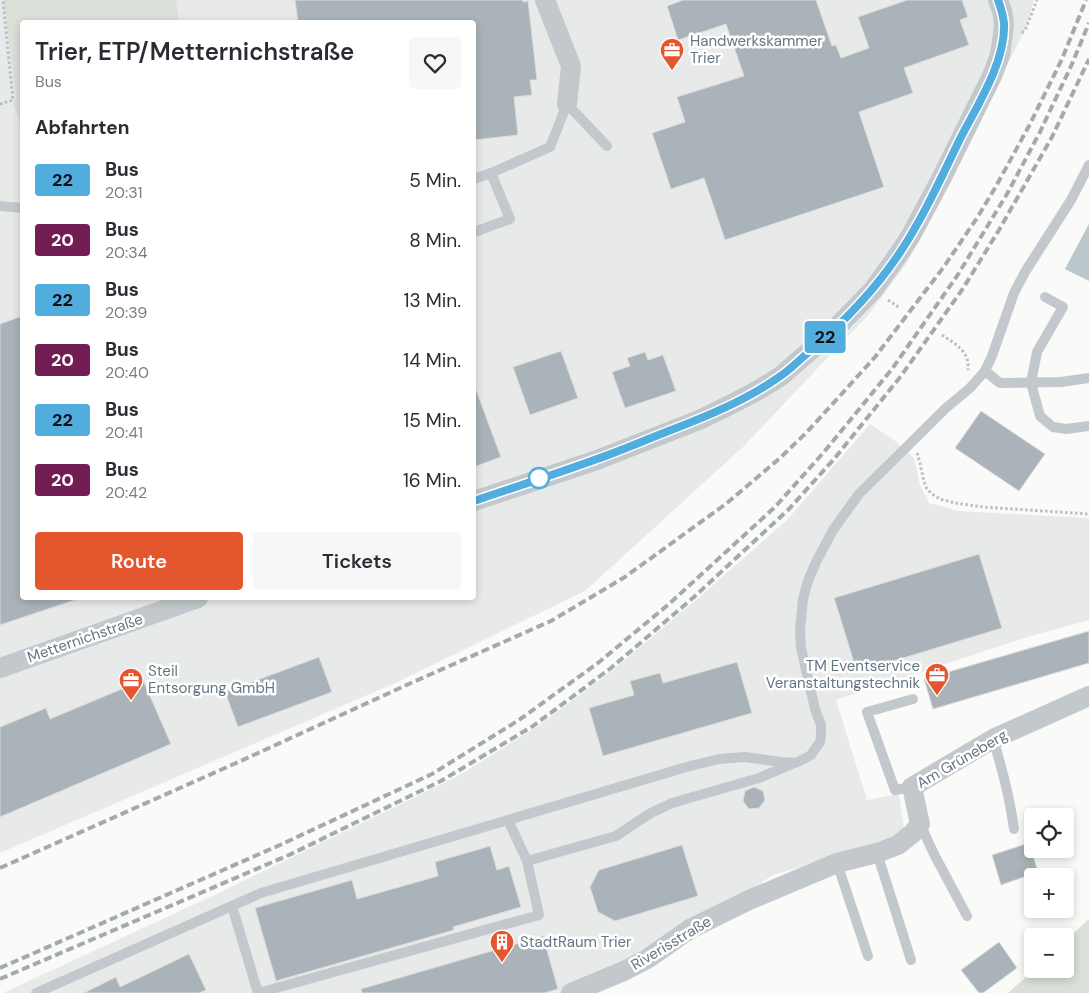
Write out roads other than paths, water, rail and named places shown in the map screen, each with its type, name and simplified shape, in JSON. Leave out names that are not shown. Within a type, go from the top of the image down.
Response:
[{"type":"street","points":[[545,0],[571,66],[568,104]]},
{"type":"street","points":[[476,500],[597,460],[699,420],[760,389],[781,376],[836,328],[872,290],[910,237],[992,76],[1000,54],[1004,23],[998,0]]},
{"type":"street","name":"Metternichstraße","points":[[0,668],[192,600]]},
{"type":"street","name":"Am Grüneberg","points":[[920,824],[912,787],[993,738],[1085,700]]},
{"type":"street","points":[[831,866],[878,853],[898,845],[913,833],[920,824]]},
{"type":"street","name":"Riverisstraße","points":[[571,993],[640,963],[699,924],[749,900],[831,866]]},
{"type":"lane","points":[[476,179],[550,147],[568,104],[607,146]]},
{"type":"lane","points":[[527,861],[616,836],[649,814],[672,803],[759,778],[811,755],[820,742],[821,725],[801,648],[800,630],[803,599],[808,581],[833,530],[859,494],[985,372],[1014,293],[1089,165]]},
{"type":"lane","points":[[476,231],[510,219],[491,173]]},
{"type":"lane","points":[[0,206],[20,208]]},
{"type":"lane","points":[[1045,297],[1064,307],[1037,352],[1031,383],[1040,416],[1053,426],[1066,428],[1089,426]]},
{"type":"lane","points":[[985,372],[1000,383],[1061,382],[1089,378]]},
{"type":"lane","points":[[912,787],[896,790],[866,712],[913,699]]},
{"type":"lane","points":[[993,738],[1006,783],[1014,829]]},
{"type":"lane","points":[[36,993],[261,893],[690,766],[719,759],[745,757],[795,763]]},
{"type":"lane","points":[[232,906],[258,993],[539,915],[527,861],[508,820]]},
{"type":"lane","points":[[920,824],[967,916]]},
{"type":"lane","points":[[878,853],[911,960]]},
{"type":"lane","points":[[831,866],[868,956]]},
{"type":"railway","points":[[0,868],[551,621],[625,577],[727,503],[806,433],[875,357],[943,268],[977,218],[1029,126],[1062,59],[1086,0]]},
{"type":"railway","points":[[0,968],[280,845],[432,774],[519,720],[598,663],[669,604],[775,507],[824,452],[892,369],[957,276],[1007,194],[1040,132],[1089,23]]},
{"type":"railway","points":[[0,979],[289,855],[441,781],[533,726],[611,668],[694,597],[789,509],[834,459],[901,376],[962,290],[999,230],[1052,137],[1089,59]]},
{"type":"place","name":"Handwerkskammer Trier","points":[[672,71]]},
{"type":"place","name":"TM Eventservice Veranstaltungstechnik","points":[[937,696]]},
{"type":"place","name":"Steil Entsorgung GmbH","points":[[131,701]]},
{"type":"place","name":"StadtRaum Trier","points":[[502,963]]}]
